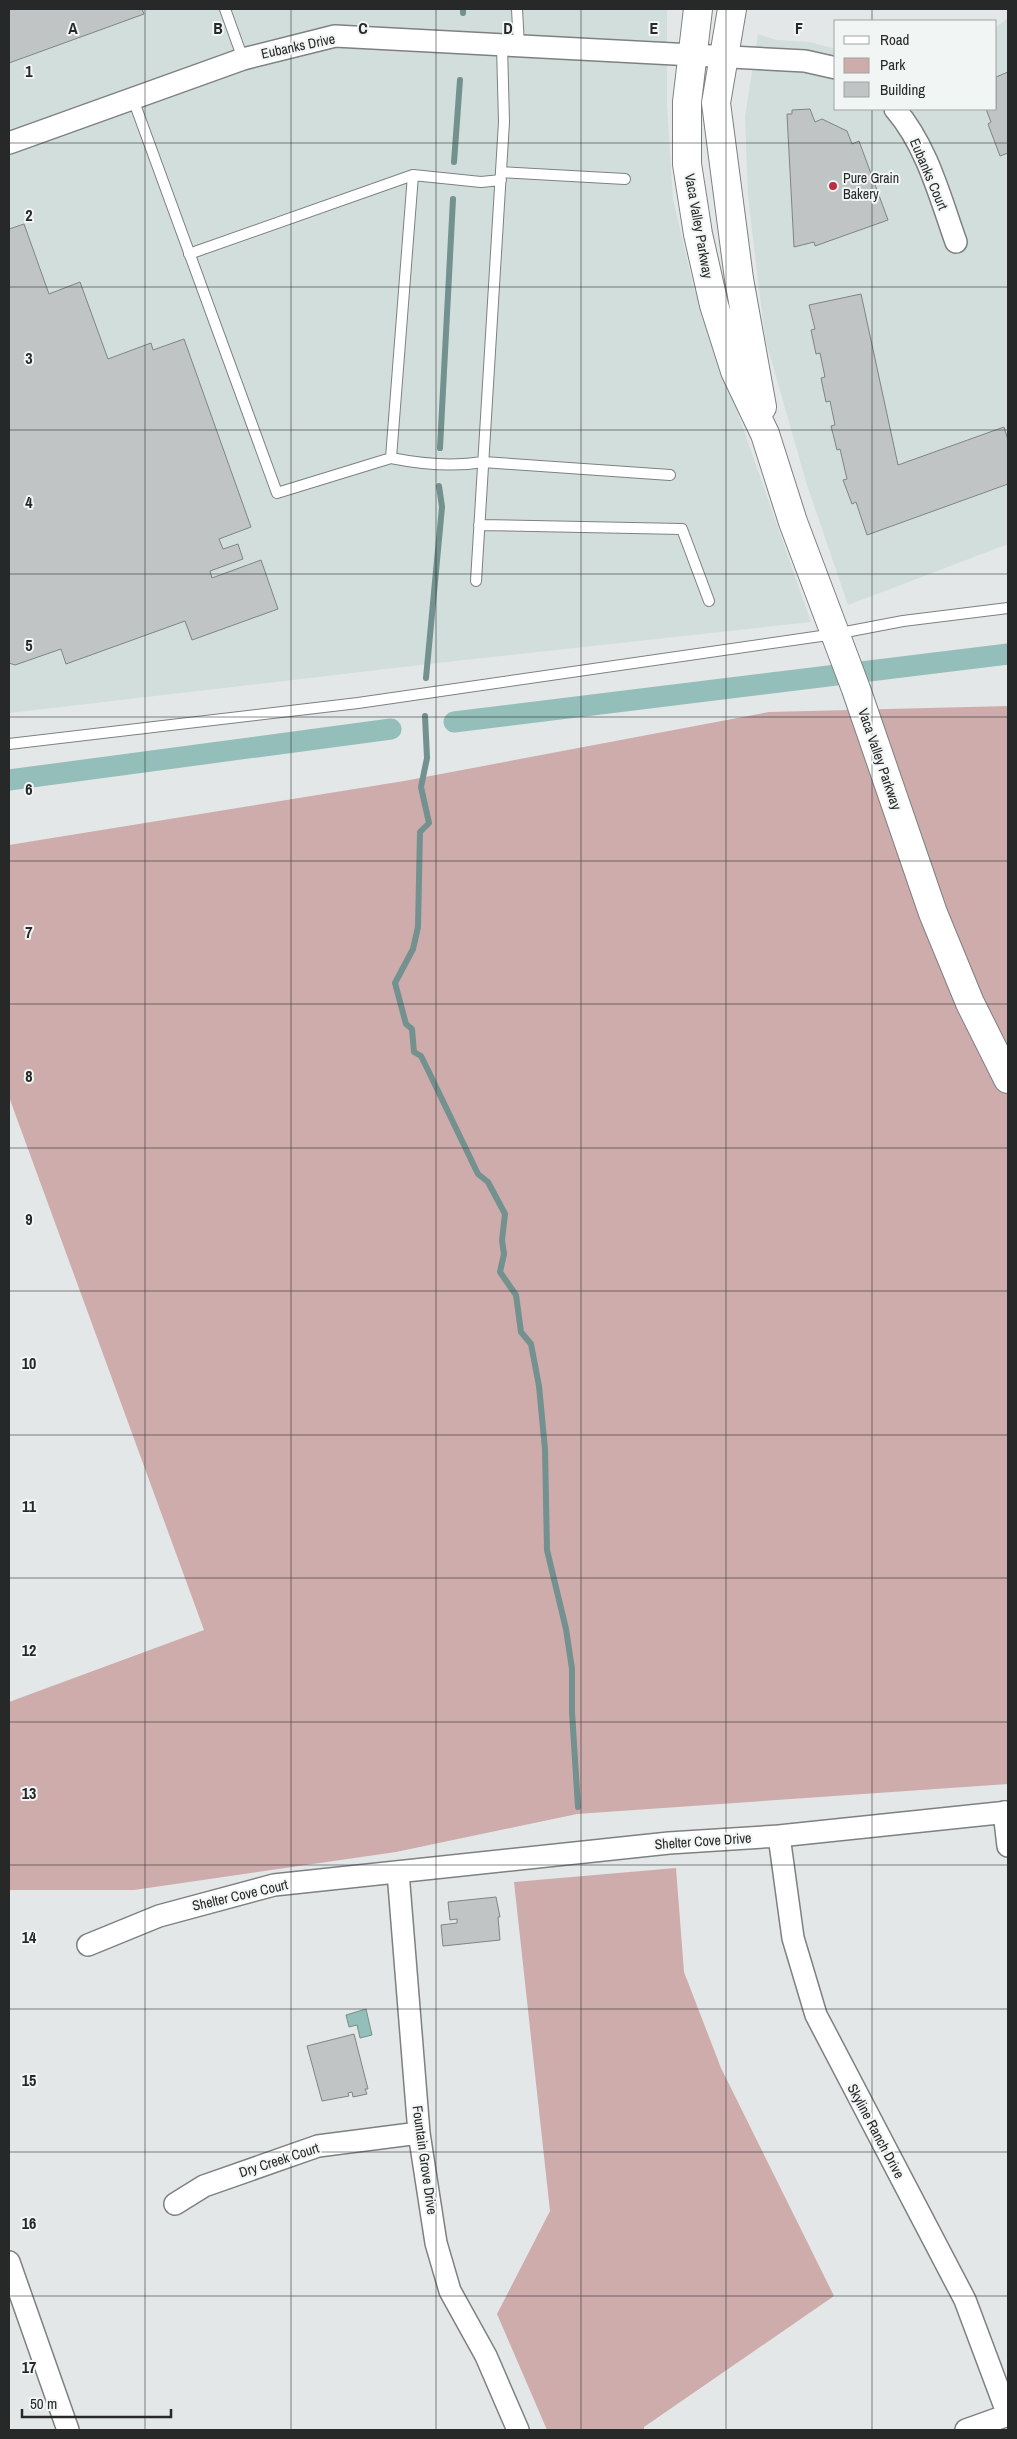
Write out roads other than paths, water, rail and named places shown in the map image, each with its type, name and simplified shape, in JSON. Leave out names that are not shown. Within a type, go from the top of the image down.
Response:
[{"type":"street","name":"Vaca Valley Parkway","points":[[698,9],[686,102],[687,164],[698,234],[714,305],[735,370],[765,434],[793,522],[856,689],[933,913],[970,1003],[1008,1079]]},
{"type":"street","name":"Vaca Valley Parkway","points":[[732,9],[722,57],[716,103],[738,270],[756,364],[765,434]]},
{"type":"street","name":"Eubanks Drive","points":[[9,143],[243,58],[335,36],[722,57]]},
{"type":"street","points":[[722,57],[805,61],[834,68]]},
{"type":"street","name":"Eubanks Court","points":[[896,110],[916,138],[933,178],[956,242]]},
{"type":"street","points":[[1006,1812],[1008,1846]]},
{"type":"street","name":"Shelter Cove Drive","points":[[398,1872],[669,1843],[779,1836],[1006,1812]]},
{"type":"street","name":"Skyline Ranch Drive","points":[[779,1836],[794,1938],[816,2015],[965,2300],[1008,2415]]},
{"type":"street","name":"Shelter Cove Court","points":[[88,1945],[159,1916],[231,1895],[274,1885],[398,1872]]},
{"type":"street","name":"Fountain Grove Drive","points":[[398,1872],[420,2133],[436,2243],[450,2291],[486,2356],[518,2430]]},
{"type":"street","name":"Dry Creek Court","points":[[175,2204],[204,2186],[318,2146],[420,2133]]},
{"type":"street","points":[[9,2262],[68,2430]]},
{"type":"street","points":[[966,2430],[1008,2415]]},
{"type":"lane","points":[[225,9],[243,58]]},
{"type":"lane","points":[[476,581],[504,122],[510,46],[517,9]]},
{"type":"lane","points":[[133,99],[277,493],[392,458],[409,462],[466,465],[483,462],[670,475]]},
{"type":"lane","points":[[189,254],[413,176],[481,182],[501,175],[625,179]]},
{"type":"lane","points":[[392,458],[413,176]]},
{"type":"lane","points":[[479,525],[682,529],[709,601]]},
{"type":"lane","points":[[9,744],[358,703],[837,641],[903,621],[1008,608]]},
{"type":"water","points":[[366,2009],[372,2035],[360,2038],[357,2025],[349,2027],[346,2015]]},
{"type":"waterway","points":[[454,162],[460,80]]},
{"type":"waterway","points":[[440,448],[453,199]]},
{"type":"waterway","points":[[426,678],[442,507],[439,486]]},
{"type":"waterway","points":[[454,722],[1008,654]]},
{"type":"waterway","points":[[425,716],[427,758],[421,787],[429,823],[420,832],[418,927],[413,949],[395,983],[406,1024],[412,1029],[414,1052],[421,1056],[478,1174],[488,1182],[505,1214],[502,1240],[504,1254],[500,1272],[516,1295],[521,1332],[531,1344],[539,1386],[545,1449],[547,1550],[566,1629],[572,1669],[572,1712],[578,1807]]},
{"type":"waterway","points":[[9,780],[391,729]]},
{"type":"place","name":"Pure Grain Bakery","points":[[833,186]]}]
